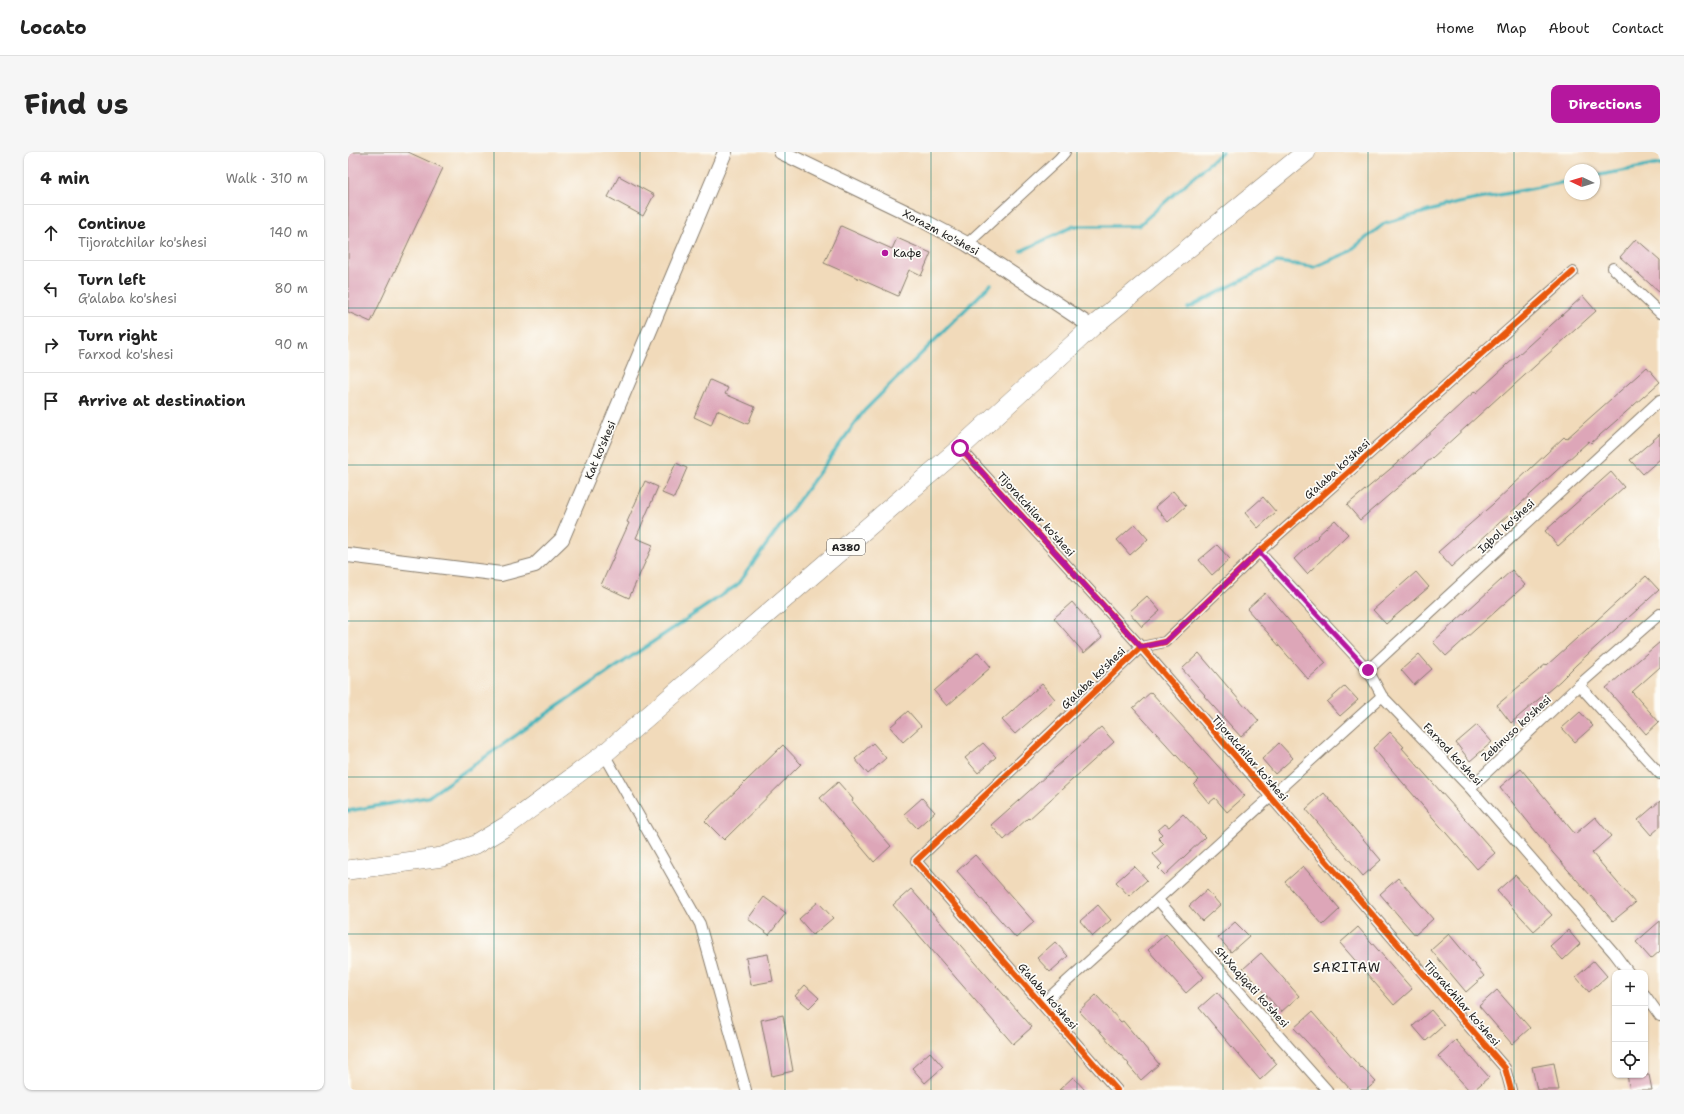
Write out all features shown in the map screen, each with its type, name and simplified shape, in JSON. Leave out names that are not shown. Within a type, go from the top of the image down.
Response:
[{"type":"highway","name":"A380","points":[[348,870],[442,856],[475,845],[508,825],[604,754],[960,448],[1092,327],[1306,152]]},
{"type":"street","name":"Kat ko'shesi","points":[[348,555],[501,574],[535,565],[562,539],[725,152]]},
{"type":"street","name":"Xorazm ko'shesi","points":[[781,152],[920,219],[967,244],[1092,327]]},
{"type":"street","points":[[967,244],[1065,152]]},
{"type":"street","points":[[1613,268],[1660,313]]},
{"type":"street","name":"G'alaba ko'shesi","points":[[1117,1090],[916,861],[1141,647],[1165,642],[1259,552],[1573,272]]},
{"type":"street","name":"Iqbol ko'shesi","points":[[1368,670],[1660,400]]},
{"type":"street","name":"Tijoratchilar ko'shesi","points":[[960,448],[1141,647],[1269,797],[1505,1068],[1511,1090]]},
{"type":"street","name":"Farxod ko'shesi","points":[[1259,552],[1368,670],[1382,696],[1470,788],[1614,953],[1627,970]]},
{"type":"street","name":"Zebinuso ko'shesi","points":[[1470,788],[1579,685],[1660,614]]},
{"type":"street","points":[[1579,685],[1660,774]]},
{"type":"street","name":"G'alaba ko'shesi","points":[[1042,1004],[1382,696]]},
{"type":"street","points":[[604,754],[700,924],[746,1090]]},
{"type":"street","name":"SH.Xaqiqati ko'shesi","points":[[1158,900],[1327,1090]]},
{"type":"street","points":[[1648,999],[1660,1016]]},
{"type":"building","points":[[348,152],[408,152],[443,168],[371,322],[348,312]]},
{"type":"building","points":[[619,176],[654,195],[643,216],[608,197]]},
{"type":"building","points":[[841,226],[892,249],[897,238],[931,253],[921,276],[909,270],[898,296],[824,263]]},
{"type":"building","points":[[1636,239],[1660,260],[1660,293],[1620,257]]},
{"type":"building","points":[[1583,296],[1596,311],[1432,458],[1360,520],[1347,505],[1395,465],[1475,391],[1476,393]]},
{"type":"building","points":[[1647,367],[1660,382],[1591,443],[1589,441],[1451,567],[1438,552],[1493,504],[1564,437],[1566,439]]},
{"type":"building","points":[[710,380],[728,388],[725,394],[755,407],[748,424],[717,410],[711,425],[694,417]]},
{"type":"building","points":[[1660,434],[1660,459],[1643,474],[1630,460]]},
{"type":"building","points":[[676,463],[687,468],[674,498],[662,493]]},
{"type":"building","points":[[1611,472],[1624,487],[1558,546],[1545,531]]},
{"type":"building","points":[[645,481],[658,487],[636,538],[653,545],[629,598],[601,585],[629,523],[627,522]]},
{"type":"building","points":[[1173,491],[1186,506],[1168,522],[1155,507]]},
{"type":"building","points":[[1263,497],[1276,512],[1258,528],[1245,513]]},
{"type":"building","points":[[1335,520],[1348,534],[1307,574],[1294,559]]},
{"type":"building","points":[[1135,524],[1148,539],[1130,555],[1117,540]]},
{"type":"building","points":[[1217,545],[1230,559],[1212,575],[1199,560]]},
{"type":"building","points":[[1512,570],[1525,585],[1446,656],[1433,642]]},
{"type":"building","points":[[1416,572],[1429,587],[1386,624],[1373,610]]},
{"type":"building","points":[[1646,576],[1659,590],[1560,681],[1511,723],[1497,705],[1546,664],[1547,665]]},
{"type":"building","points":[[1265,593],[1326,663],[1308,679],[1247,609]]},
{"type":"building","points":[[1147,596],[1160,611],[1142,627],[1129,612]]},
{"type":"building","points":[[1072,602],[1102,637],[1084,653],[1054,618]]},
{"type":"building","points":[[1660,642],[1660,667],[1632,692],[1659,722],[1646,734],[1606,688]]},
{"type":"building","points":[[978,652],[991,667],[947,706],[934,691]]},
{"type":"building","points":[[1199,653],[1245,707],[1246,706],[1259,721],[1241,737],[1182,669]]},
{"type":"building","points":[[1419,654],[1432,669],[1414,685],[1401,670]]},
{"type":"building","points":[[1042,684],[1055,699],[1015,734],[1002,720]]},
{"type":"building","points":[[1345,686],[1358,700],[1340,716],[1327,702]]},
{"type":"building","points":[[1151,692],[1245,796],[1227,812],[1215,798],[1209,803],[1194,785],[1199,780],[1133,708]]},
{"type":"building","points":[[908,711],[921,726],[903,742],[890,727]]},
{"type":"building","points":[[1580,712],[1593,726],[1575,742],[1562,728]]},
{"type":"building","points":[[1477,725],[1492,742],[1470,761],[1456,743]]},
{"type":"building","points":[[1101,727],[1114,742],[1004,840],[991,825]]},
{"type":"building","points":[[1390,732],[1404,747],[1402,748],[1495,853],[1477,869],[1373,748]]},
{"type":"building","points":[[873,743],[886,758],[868,774],[855,759]]},
{"type":"building","points":[[983,743],[996,757],[978,773],[965,758]]},
{"type":"building","points":[[1279,743],[1293,758],[1275,774],[1262,759]]},
{"type":"building","points":[[783,745],[801,764],[724,840],[705,821]]},
{"type":"building","points":[[1521,769],[1575,834],[1595,817],[1611,836],[1592,853],[1635,903],[1613,921],[1553,853],[1500,787]]},
{"type":"building","points":[[838,782],[853,799],[852,801],[891,846],[874,862],[820,798]]},
{"type":"building","points":[[1324,793],[1381,860],[1363,876],[1306,809]]},
{"type":"building","points":[[922,798],[935,812],[917,828],[904,814]]},
{"type":"building","points":[[1660,801],[1660,827],[1651,835],[1638,820]]},
{"type":"building","points":[[1183,814],[1205,837],[1165,875],[1158,868],[1162,864],[1153,854],[1164,844],[1158,838],[1162,834],[1158,830],[1165,824],[1169,827]]},
{"type":"building","points":[[975,855],[1034,922],[1016,938],[957,871]]},
{"type":"building","points":[[1134,866],[1147,880],[1129,896],[1116,882]]},
{"type":"building","points":[[1303,866],[1340,909],[1323,925],[1285,882]]},
{"type":"building","points":[[1515,875],[1552,915],[1534,931],[1497,891]]},
{"type":"building","points":[[1398,878],[1433,919],[1415,935],[1380,894]]},
{"type":"building","points":[[911,889],[1032,1027],[1013,1044],[893,905]]},
{"type":"building","points":[[1207,890],[1220,905],[1202,921],[1189,906]]},
{"type":"building","points":[[764,897],[786,913],[769,935],[748,919]]},
{"type":"building","points":[[818,902],[833,918],[813,935],[799,919]]},
{"type":"building","points":[[1098,905],[1111,920],[1093,936],[1080,921]]},
{"type":"building","points":[[1660,921],[1660,951],[1651,959],[1636,942]]},
{"type":"building","points":[[1235,922],[1249,936],[1231,952],[1218,937]]},
{"type":"building","points":[[1358,927],[1412,989],[1394,1005],[1340,943]]},
{"type":"building","points":[[1568,930],[1580,944],[1563,960],[1550,946]]},
{"type":"building","points":[[1166,934],[1204,977],[1186,993],[1148,950]]},
{"type":"building","points":[[1449,934],[1484,976],[1466,992],[1431,950]]},
{"type":"building","points":[[1055,942],[1068,956],[1050,972],[1037,958]]},
{"type":"building","points":[[1261,953],[1299,996],[1281,1012],[1243,969]]},
{"type":"building","points":[[768,954],[773,981],[751,985],[746,958]]},
{"type":"building","points":[[1594,961],[1607,976],[1589,992],[1576,977]]},
{"type":"building","points":[[805,985],[819,998],[809,1008],[795,996]]},
{"type":"building","points":[[1497,990],[1530,1028],[1512,1044],[1479,1006]]},
{"type":"building","points":[[1217,992],[1277,1064],[1260,1080],[1199,1008]]},
{"type":"building","points":[[1096,995],[1121,1022],[1123,1021],[1159,1064],[1141,1080],[1128,1065],[1129,1064],[1093,1024],[1092,1025],[1079,1011]]},
{"type":"building","points":[[1431,1010],[1444,1025],[1426,1041],[1413,1026]]},
{"type":"building","points":[[1312,1012],[1361,1068],[1362,1067],[1376,1082],[1366,1090],[1351,1090],[1294,1028]]},
{"type":"building","points":[[783,1015],[793,1071],[772,1076],[761,1020]]},
{"type":"building","points":[[1456,1040],[1489,1077],[1474,1090],[1469,1090],[1438,1056]]},
{"type":"building","points":[[930,1052],[943,1067],[925,1083],[912,1068]]},
{"type":"building","points":[[1554,1063],[1559,1090],[1537,1090],[1532,1067]]},
{"type":"building","points":[[1649,1075],[1652,1090],[1630,1090],[1628,1078],[1648,1078]]},
{"type":"building","points":[[1073,1077],[1085,1090],[1059,1090]]},
{"type":"waterway","points":[[1021,251],[1074,226],[1138,226],[1222,152]]},
{"type":"waterway","points":[[1600,175],[1660,164]]},
{"type":"waterway","points":[[1188,308],[1277,262],[1314,267],[1347,253],[1385,223],[1458,203],[1564,182]]},
{"type":"waterway","points":[[348,811],[428,797],[545,715],[737,585],[864,411],[991,284]]},
{"type":"cycle path","points":[[1117,1090],[916,861],[1141,647],[1165,642],[1259,552],[1573,272]]},
{"type":"cycle path","points":[[960,448],[1141,647],[1505,1068],[1511,1090]]},
{"type":"place","name":"Кафе","points":[[885,253]]},
{"type":"district","name":"SARITAW","points":[[1347,967]]},
{"type":"route","points":[[960,448],[1141,647],[1165,642],[1259,552],[1368,670]]}]
